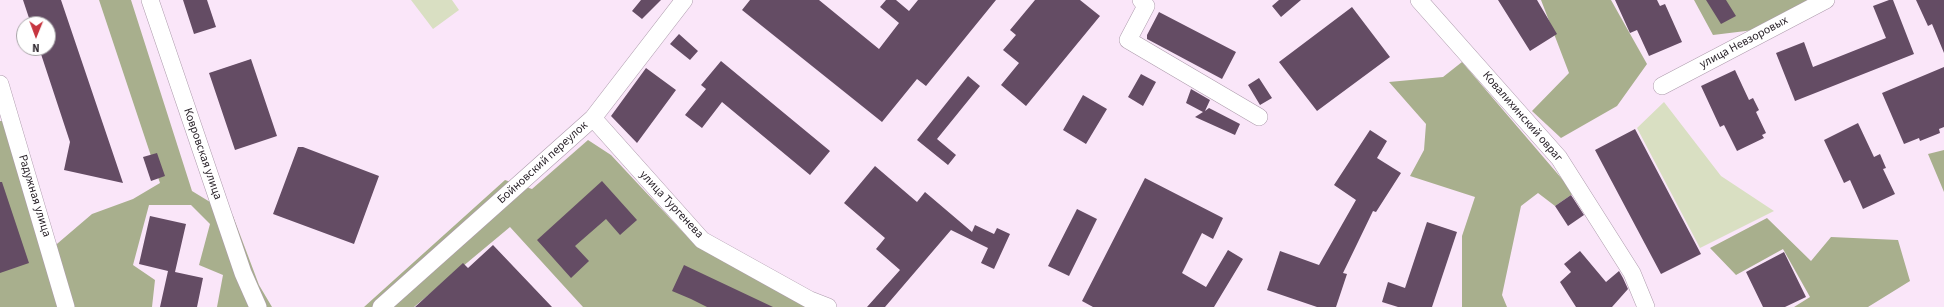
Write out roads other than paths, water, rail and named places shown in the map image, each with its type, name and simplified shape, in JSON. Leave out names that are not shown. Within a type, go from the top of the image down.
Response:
[{"type":"street","name":"Ковровская улица","points":[[150,0],[243,273],[258,307]]},
{"type":"street","name":"Бойновский переулок","points":[[381,307],[592,118],[684,0]]},
{"type":"street","points":[[1141,0],[1146,6],[1128,40],[1259,117]]},
{"type":"street","name":"Ковалихинский овраг","points":[[1418,0],[1559,158],[1632,273],[1646,307]]},
{"type":"street","name":"улица Невзоровых","points":[[1662,86],[1826,0]]},
{"type":"street","name":"Радужная улица","points":[[0,84],[66,307]]},
{"type":"street","name":"улица Тургенева","points":[[592,118],[702,240],[810,300],[828,307]]}]
